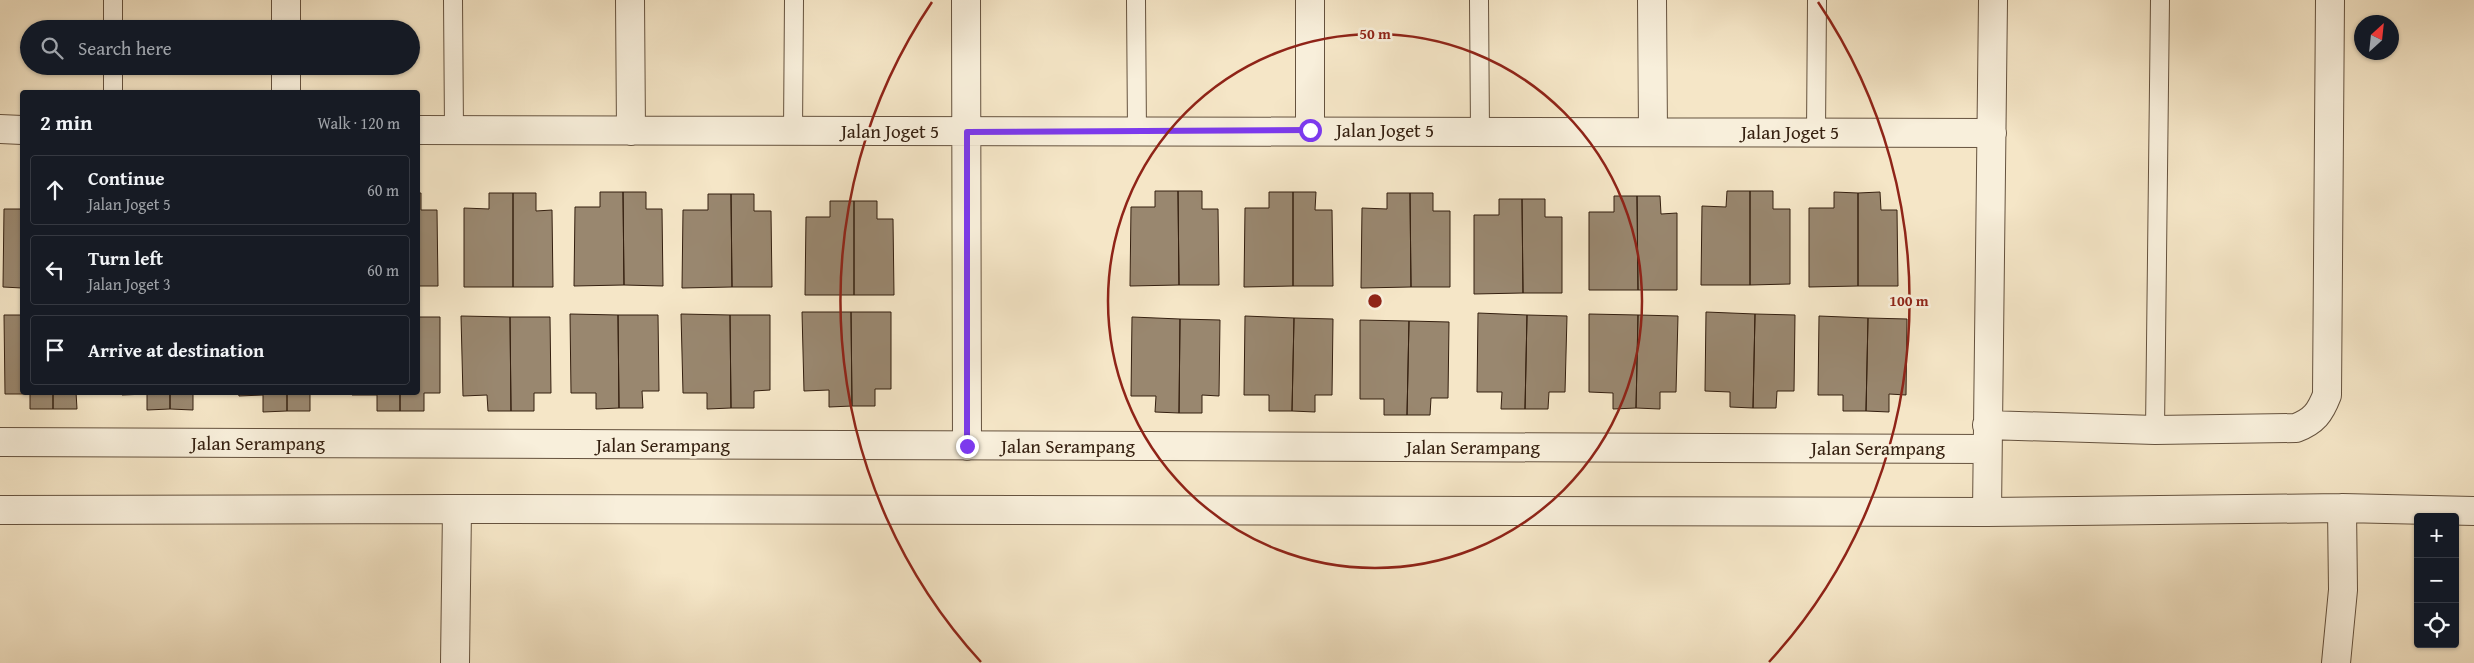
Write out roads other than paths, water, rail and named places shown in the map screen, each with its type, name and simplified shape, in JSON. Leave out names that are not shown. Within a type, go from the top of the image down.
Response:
[{"type":"street","points":[[286,0],[286,20]]},
{"type":"street","points":[[630,0],[631,131]]},
{"type":"street","points":[[966,0],[967,446]]},
{"type":"street","points":[[1310,0],[1310,130]]},
{"type":"street","points":[[1652,0],[1653,131]]},
{"type":"street","points":[[1987,512],[1993,0]]},
{"type":"street","name":"Jalan Serampang","points":[[0,442],[967,446],[1987,437],[2155,430],[2296,428],[2310,422],[2321,412],[2327,395],[2330,0]]},
{"type":"street","points":[[286,75],[286,90]]},
{"type":"street","points":[[0,130],[20,130]]},
{"type":"street","name":"Jalan Joget 5","points":[[420,130],[967,132],[1310,130],[1992,133]]},
{"type":"street","points":[[2336,663],[2343,590],[2342,508]]},
{"type":"street","points":[[0,510],[1987,512],[2342,508],[2474,511]]},
{"type":"street","points":[[456,663],[457,509]]},
{"type":"lane","points":[[112,0],[113,20]]},
{"type":"lane","points":[[453,0],[454,129]]},
{"type":"lane","points":[[794,0],[794,131]]},
{"type":"lane","points":[[1136,0],[1137,132]]},
{"type":"lane","points":[[1479,0],[1480,131]]},
{"type":"lane","points":[[1816,132],[1817,0]]},
{"type":"lane","points":[[2155,430],[2160,0]]},
{"type":"lane","points":[[113,75],[113,90]]}]
